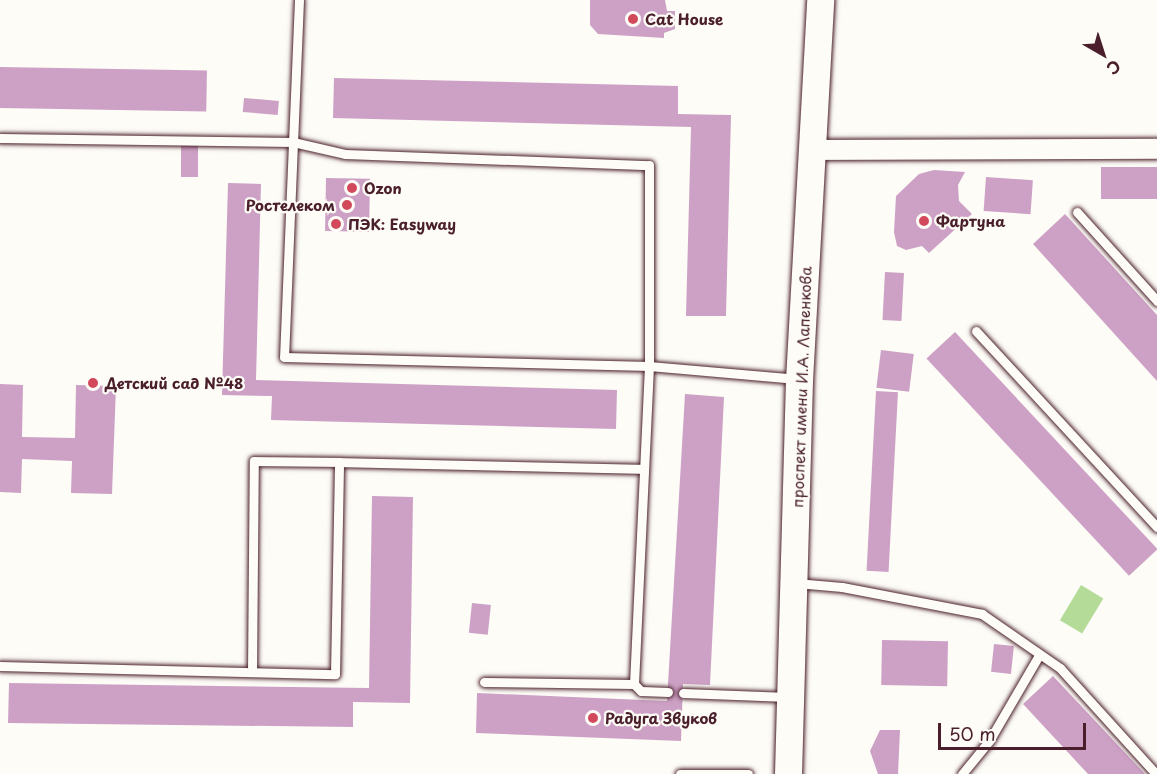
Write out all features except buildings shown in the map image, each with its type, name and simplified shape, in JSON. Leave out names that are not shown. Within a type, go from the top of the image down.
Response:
[{"type":"main road","name":"проспект имени И.А. Лапенкова","points":[[788,774],[799,380],[820,0]]},
{"type":"street","points":[[812,150],[1157,149]]},
{"type":"lane","points":[[299,0],[284,357],[649,366],[799,380]]},
{"type":"lane","points":[[0,138],[293,142],[345,154],[649,165],[649,366],[634,684]]},
{"type":"lane","points":[[1077,212],[1157,301]]},
{"type":"lane","points":[[976,331],[1157,527]]},
{"type":"lane","points":[[252,672],[254,461],[644,469]]},
{"type":"lane","points":[[0,666],[335,674],[339,462]]},
{"type":"lane","points":[[794,583],[842,587],[982,614],[1039,656],[1060,668],[1156,774]]},
{"type":"lane","points":[[963,774],[989,741],[1039,656]]},
{"type":"lane","points":[[484,682],[634,684],[641,691],[668,692]]},
{"type":"lane","points":[[683,693],[790,698]]},
{"type":"lane","points":[[680,774],[745,774]]},
{"type":"green space","points":[[1081,585],[1103,598],[1082,634],[1060,620]]},
{"type":"place","name":"Cat House","points":[[633,19]]},
{"type":"place","name":"Ozon","points":[[352,188]]},
{"type":"place","name":"Ростелеком","points":[[347,205]]},
{"type":"place","name":"Фартуна","points":[[924,221]]},
{"type":"place","name":"ПЭК: Easyway","points":[[336,224]]},
{"type":"place","name":"Детский сад №48","points":[[93,383]]},
{"type":"place","name":"Радуга Звуков","points":[[593,718]]}]
